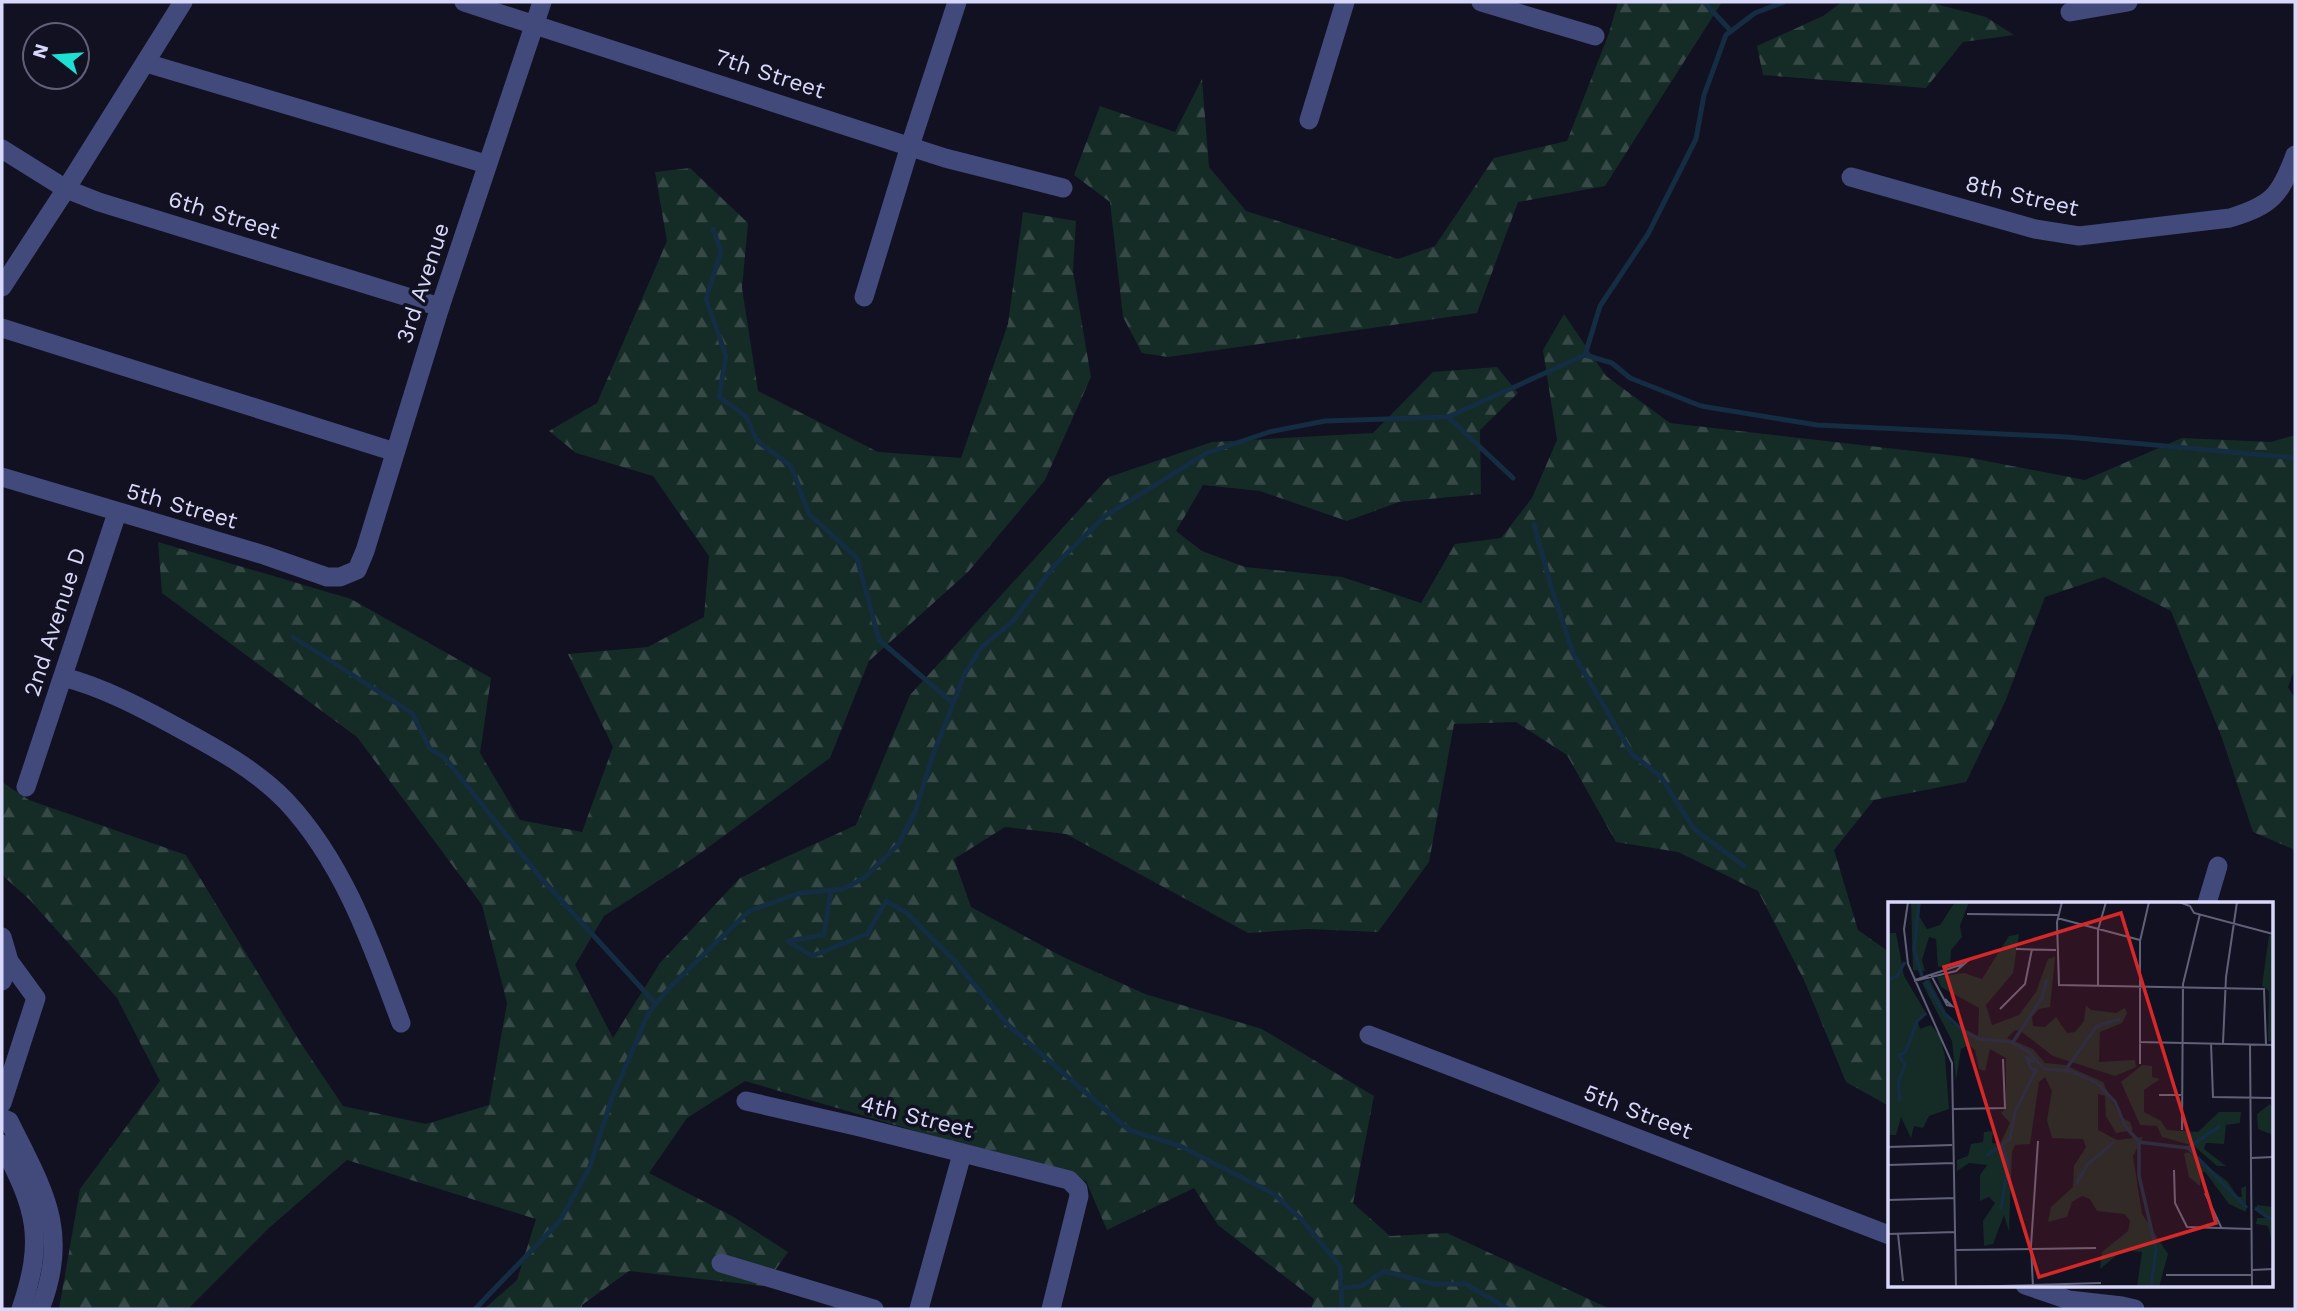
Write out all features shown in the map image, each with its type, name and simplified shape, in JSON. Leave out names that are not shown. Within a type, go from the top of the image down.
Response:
[{"type":"street","points":[[2,287],[183,2]]},
{"type":"street","name":"7th Street","points":[[464,2],[945,158],[1063,188]]},
{"type":"street","name":"3rd Avenue","points":[[349,575],[357,570],[365,551],[486,164],[542,2]]},
{"type":"street","points":[[864,297],[955,2]]},
{"type":"street","points":[[1309,120],[1345,2]]},
{"type":"street","points":[[1480,2],[1595,36]]},
{"type":"street","points":[[2070,12],[2128,2]]},
{"type":"street","points":[[146,63],[486,164]]},
{"type":"street","name":"6th Street","points":[[2,149],[66,189],[99,202],[440,307]]},
{"type":"street","name":"8th Street","points":[[1851,177],[2035,229],[2079,236],[2230,218],[2266,205],[2280,190],[2295,155]]},
{"type":"street","points":[[2,328],[395,452]]},
{"type":"street","name":"5th Street","points":[[2,477],[327,576],[349,575]]},
{"type":"street","name":"2nd Avenue D","points":[[26,787],[117,513]]},
{"type":"street","points":[[63,677],[80,681],[151,713],[221,751],[285,800],[320,846],[360,916],[401,1023]]},
{"type":"street","points":[[2207,902],[2218,866]]},
{"type":"street","points":[[2,937],[9,961],[36,998],[2,1103]]},
{"type":"street","points":[[2,981],[9,961]]},
{"type":"street","name":"5th Street","points":[[1369,1035],[1888,1235]]},
{"type":"street","name":"4th Street","points":[[746,1101],[1069,1180],[1075,1185],[1079,1196],[1051,1309]]},
{"type":"street","points":[[2,1118],[9,1121],[45,1194],[51,1217],[54,1241],[51,1277],[40,1309]]},
{"type":"street","points":[[2,1144],[27,1197],[34,1225],[32,1277],[21,1309]]},
{"type":"street","points":[[919,1309],[962,1154]]},
{"type":"street","points":[[721,1264],[874,1309]]},
{"type":"street","points":[[2028,1286],[2069,1300],[2089,1299],[2135,1309]]},
{"type":"green space","points":[[1618,2],[1722,2],[1605,186],[1518,202],[1477,313],[1168,357],[1142,353],[1123,317],[1110,202],[1074,175],[1100,106],[1175,132],[1202,79],[1209,167],[1246,211],[1398,259],[1435,246],[1494,158],[1567,141],[1609,33]]},
{"type":"green space","points":[[1842,2],[1928,2],[1986,17],[2014,35],[1963,42],[1926,88],[1763,75],[1757,46],[1823,16]]},
{"type":"green space","points":[[690,168],[748,223],[742,288],[758,391],[878,452],[961,458],[1008,324],[1023,212],[1076,221],[1073,271],[1091,377],[1045,480],[968,572],[869,661],[830,758],[695,857],[604,916],[575,965],[613,1038],[660,963],[740,878],[856,825],[910,695],[1109,477],[1212,442],[1373,433],[1433,372],[1497,367],[1518,393],[1480,430],[1481,494],[1399,502],[1347,521],[1260,491],[1203,485],[1176,531],[1202,551],[1245,567],[1342,577],[1421,603],[1455,544],[1501,538],[1532,498],[1557,440],[1543,350],[1564,314],[1606,376],[1670,423],[1966,457],[2085,480],[2182,438],[2271,442],[2295,435],[2295,668],[2288,687],[2295,699],[2295,850],[2253,832],[2222,738],[2171,611],[2104,577],[2045,597],[2005,702],[1966,782],[1874,800],[1834,850],[1858,930],[1888,951],[1888,1105],[1846,1082],[1804,980],[1758,891],[1678,852],[1616,842],[1567,755],[1516,722],[1454,724],[1429,862],[1378,932],[1308,929],[1248,933],[1066,834],[1005,827],[954,859],[971,907],[1063,957],[1145,994],[1262,1029],[1374,1096],[1353,1203],[1390,1236],[1447,1233],[1610,1309],[1311,1309],[1314,1299],[1218,1225],[1194,1188],[1107,1230],[1086,1181],[745,1081],[687,1118],[649,1173],[732,1216],[788,1252],[764,1286],[629,1271],[582,1305],[582,1309],[484,1309],[517,1280],[536,1219],[347,1160],[269,1228],[188,1309],[59,1309],[80,1189],[160,1081],[117,998],[30,900],[2,875],[2,782],[29,800],[186,855],[300,1042],[343,1106],[426,1124],[489,1105],[507,1003],[482,905],[357,737],[162,593],[158,542],[351,599],[491,678],[480,753],[520,820],[582,832],[613,747],[568,654],[648,647],[704,617],[709,556],[653,476],[576,453],[549,431],[597,403],[667,241],[655,172]]},
{"type":"waterway","points":[[1704,2],[1731,31]]},
{"type":"waterway","points":[[1585,355],[1600,306],[1648,234],[1696,139],[1704,95],[1726,35],[1755,13],[1784,2]]},
{"type":"waterway","points":[[713,229],[721,251],[706,299],[726,356],[719,397],[746,416],[757,441],[791,466],[809,514],[857,558],[879,640],[953,703]]},
{"type":"waterway","points":[[475,1309],[559,1222],[589,1169],[612,1098],[649,1012],[671,986],[749,911],[800,893],[843,889],[864,878],[898,845],[915,812],[933,755],[965,673],[981,648],[1014,620],[1054,566],[1105,516],[1207,453],[1269,432],[1325,421],[1448,417],[1585,355],[1612,363],[1630,378],[1701,406],[1817,425],[2067,437],[2295,458]]},
{"type":"waterway","points":[[1448,417],[1513,478]]},
{"type":"waterway","points":[[1534,524],[1573,653],[1632,754],[1661,777],[1694,829],[1744,866]]},
{"type":"waterway","points":[[293,637],[412,713],[430,749],[445,758],[540,877],[656,1004]]},
{"type":"waterway","points":[[831,890],[824,935],[788,941],[812,956],[867,934],[886,901],[907,913],[953,959],[1009,1026],[1129,1130],[1180,1146],[1274,1194],[1302,1220],[1340,1266],[1342,1309]]},
{"type":"waterway","points":[[1341,1288],[1362,1286],[1384,1271],[1433,1284],[1466,1284],[1508,1309]]}]
